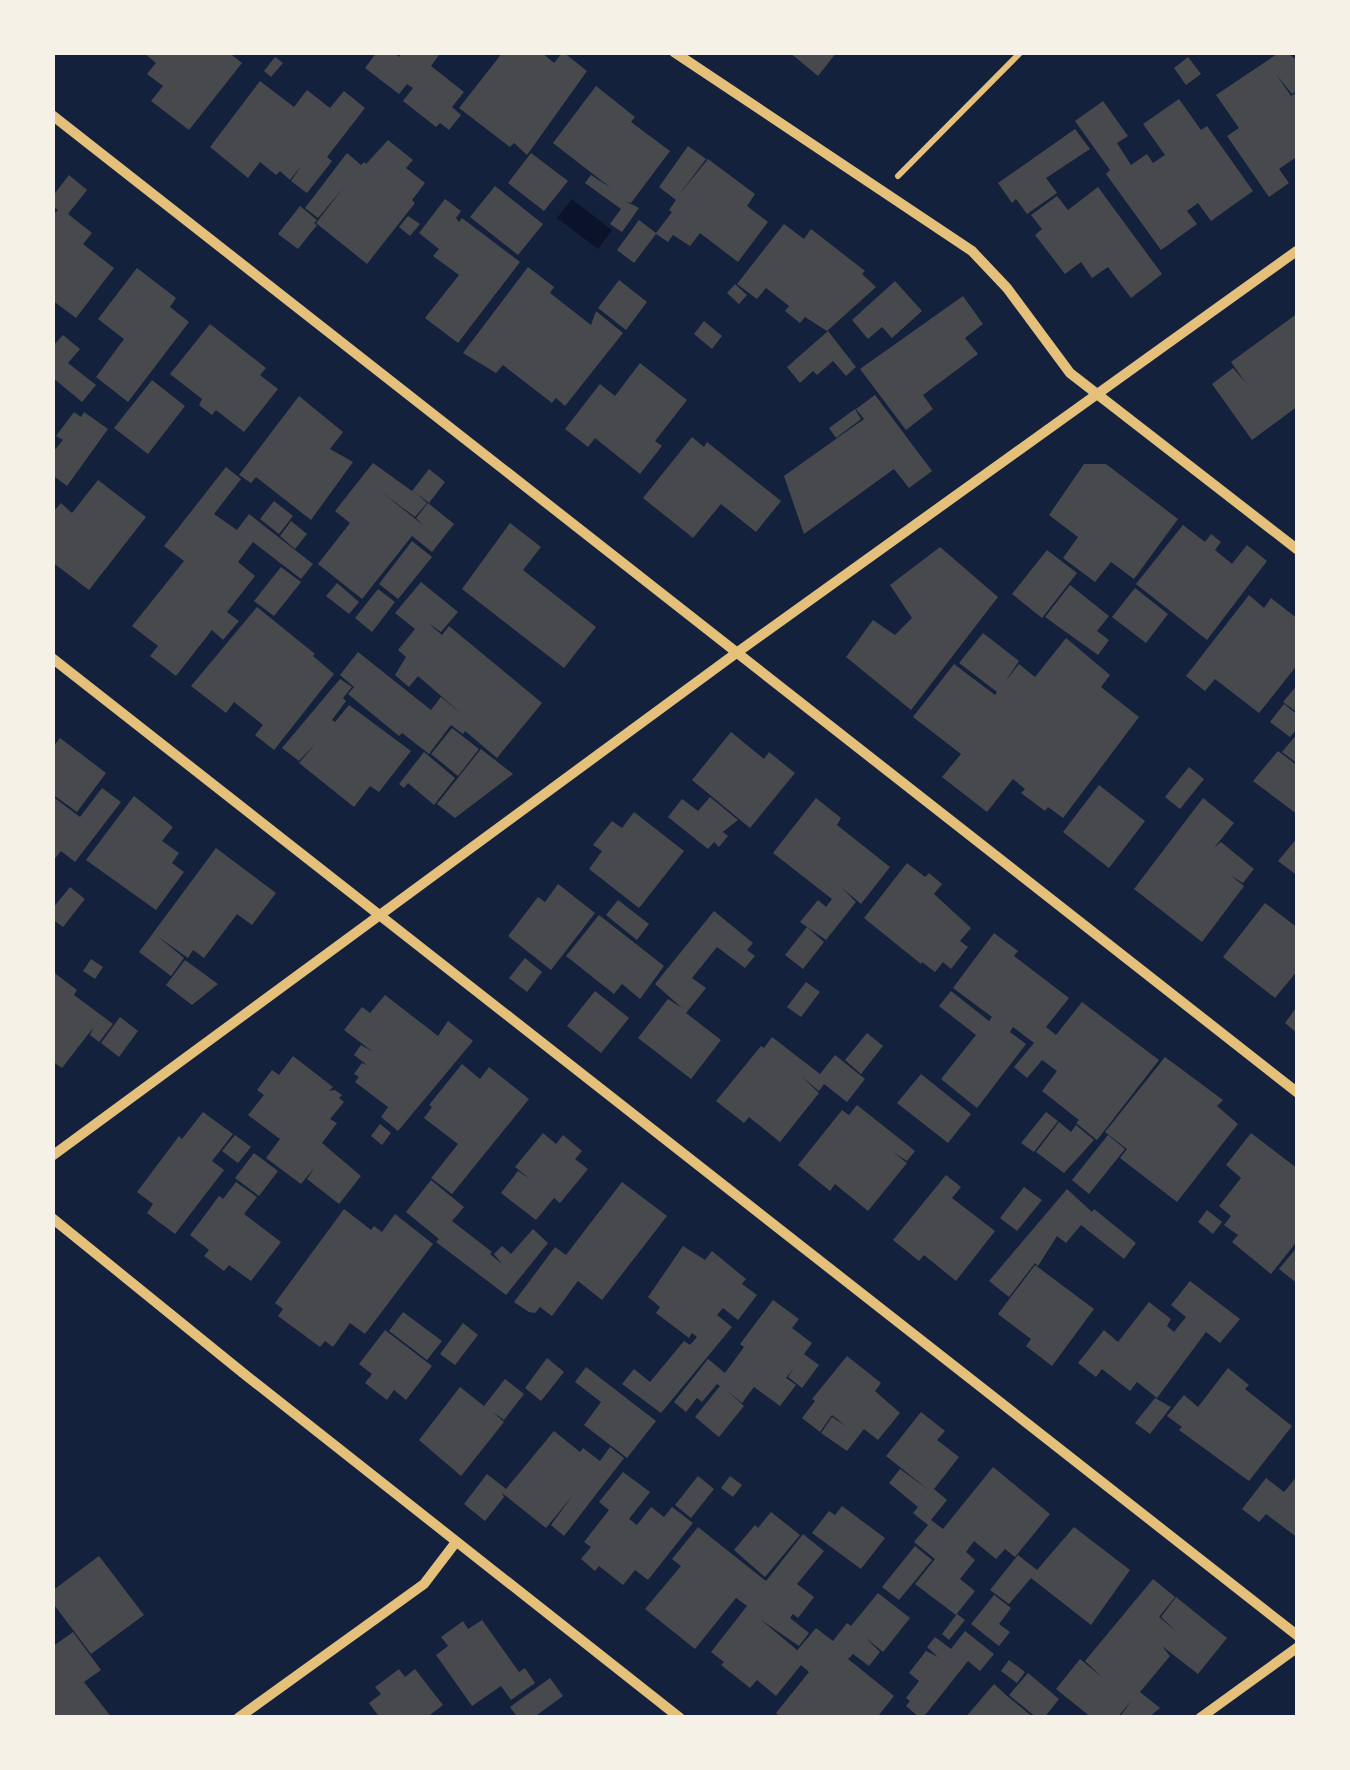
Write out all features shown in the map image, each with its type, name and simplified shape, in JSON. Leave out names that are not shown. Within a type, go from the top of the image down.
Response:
[{"type":"street","points":[[674,52],[972,252],[1007,288],[1070,373],[1298,550]]},
{"type":"street","points":[[52,115],[1298,1093]]},
{"type":"street","points":[[52,1156],[736,654],[1298,250]]},
{"type":"street","points":[[52,658],[1298,1636]]},
{"type":"street","points":[[52,1218],[680,1718]]},
{"type":"street","points":[[238,1718],[424,1584],[456,1542]]},
{"type":"street","points":[[1200,1718],[1298,1647]]},
{"type":"path","points":[[895,179],[1020,52]]},
{"type":"water","points":[[572,199],[612,230],[598,249],[557,218]]},
{"type":"building","points":[[143,52],[228,52],[242,63],[189,130],[151,101],[163,86],[147,74],[156,63]]},
{"type":"building","points":[[377,52],[393,52],[399,57],[402,52],[441,52],[431,66],[464,92],[452,107],[461,115],[449,130],[440,123],[436,127],[403,101],[413,88],[407,84],[399,94],[365,68]]},
{"type":"building","points":[[503,52],[541,52],[554,63],[563,52],[587,71],[527,155],[514,143],[510,147],[459,108]]},
{"type":"building","points":[[789,52],[837,52],[818,76]]},
{"type":"building","points":[[1280,52],[1298,61],[1298,90],[1292,94],[1276,74],[1291,96],[1298,98],[1298,156],[1279,169],[1289,183],[1269,197],[1227,136],[1239,128],[1216,95]]},
{"type":"building","points":[[275,57],[283,63],[271,77],[264,71]]},
{"type":"building","points":[[1188,57],[1201,74],[1186,85],[1174,68]]},
{"type":"building","points":[[260,81],[294,107],[307,90],[330,108],[344,91],[365,108],[327,157],[332,161],[307,193],[291,181],[301,166],[290,180],[260,162],[248,178],[210,147]]},
{"type":"building","points":[[596,86],[635,117],[631,122],[670,151],[631,203],[625,201],[639,208],[622,232],[610,224],[621,209],[585,183],[591,175],[611,188],[553,143]]},
{"type":"building","points":[[1179,99],[1201,130],[1207,126],[1253,191],[1211,221],[1198,203],[1187,211],[1197,224],[1161,250],[1106,174],[1110,170],[1075,121],[1103,101],[1128,136],[1117,143],[1131,165],[1147,154],[1153,163],[1165,155],[1143,124]]},
{"type":"building","points":[[1075,129],[1090,149],[1046,178],[1057,193],[1027,214],[1016,199],[1012,203],[998,183]]},
{"type":"building","points":[[388,140],[413,160],[406,168],[425,183],[412,200],[415,203],[367,264],[316,223],[344,187],[318,218],[305,208],[347,153],[361,165],[366,164]]},
{"type":"building","points":[[688,146],[706,159],[678,196],[708,159],[755,194],[747,206],[768,222],[738,262],[700,233],[690,246],[673,235],[668,242],[656,234],[634,263],[617,250],[639,220],[656,233],[672,212],[669,210],[676,200],[659,187]]},
{"type":"building","points":[[531,153],[568,181],[544,211],[508,183]]},
{"type":"building","points":[[69,175],[87,190],[68,214],[92,233],[83,244],[114,268],[76,318],[52,300],[52,216],[58,210],[52,206],[52,197]]},
{"type":"building","points":[[495,186],[543,224],[518,255],[470,217]]},
{"type":"building","points":[[1098,187],[1162,274],[1131,298],[1108,267],[1092,278],[1081,262],[1065,274],[1035,235],[1042,229],[1031,215],[1057,196],[1068,210]]},
{"type":"building","points":[[445,199],[461,211],[456,218],[459,222],[462,218],[520,262],[458,343],[425,318],[459,275],[433,256],[439,249],[419,233]]},
{"type":"building","points":[[300,206],[317,220],[317,225],[298,249],[278,234]]},
{"type":"building","points":[[408,216],[420,224],[410,236],[399,227]]},
{"type":"building","points":[[784,224],[804,239],[811,229],[865,271],[862,274],[876,287],[827,331],[805,317],[800,323],[785,311],[789,306],[766,288],[757,299],[737,284]]},
{"type":"building","points":[[528,267],[554,287],[550,293],[591,325],[596,311],[623,333],[565,406],[556,398],[552,403],[503,365],[496,373],[463,353]]},
{"type":"building","points":[[137,268],[176,298],[170,307],[189,322],[128,402],[96,377],[124,339],[98,319]]},
{"type":"building","points":[[619,280],[647,302],[626,330],[598,308]]},
{"type":"building","points":[[895,281],[922,311],[892,338],[882,327],[868,339],[852,320]]},
{"type":"building","points":[[735,284],[747,295],[739,304],[727,293]]},
{"type":"building","points":[[963,296],[983,324],[965,338],[978,354],[923,395],[933,409],[906,430],[860,369]]},
{"type":"building","points":[[1298,313],[1298,406],[1252,440],[1212,384],[1233,368],[1246,383],[1231,362]]},
{"type":"building","points":[[704,321],[722,336],[712,349],[694,334]]},
{"type":"building","points":[[210,324],[266,368],[260,375],[278,389],[244,432],[216,410],[212,415],[199,405],[202,399],[170,374]]},
{"type":"building","points":[[828,331],[856,367],[846,376],[833,361],[800,383],[787,367]]},
{"type":"building","points":[[63,335],[80,349],[68,363],[96,385],[82,402],[52,377],[52,347]]},
{"type":"building","points":[[640,363],[687,400],[655,441],[662,446],[640,474],[595,438],[588,447],[565,429],[600,384],[615,396]]},
{"type":"building","points":[[152,380],[185,406],[148,454],[114,428]]},
{"type":"building","points":[[875,395],[932,471],[909,488],[894,469],[804,534],[784,476],[864,419],[856,409]]},
{"type":"building","points":[[299,396],[343,432],[330,449],[353,462],[311,520],[256,477],[251,483],[239,475]]},
{"type":"building","points":[[855,409],[861,419],[836,438],[829,428]]},
{"type":"building","points":[[74,412],[81,417],[84,412],[108,429],[67,486],[52,475],[52,453],[63,440],[56,436]]},
{"type":"building","points":[[692,437],[704,447],[707,442],[781,501],[756,532],[721,504],[693,538],[643,498]]},
{"type":"building","points":[[373,463],[412,491],[429,469],[445,482],[429,503],[416,493],[427,503],[415,517],[380,491],[423,525],[416,518],[428,503],[454,524],[432,552],[412,536],[362,599],[318,564],[350,523],[335,511]]},
{"type":"building","points":[[1084,464],[1106,464],[1178,519],[1134,579],[1111,562],[1095,582],[1063,558],[1078,537],[1049,515]]},
{"type":"building","points":[[226,467],[241,479],[214,514],[237,530],[249,514],[313,564],[301,579],[253,542],[238,562],[255,576],[227,612],[239,621],[223,640],[212,630],[176,676],[150,656],[158,646],[132,626],[184,561],[164,546]]},
{"type":"building","points":[[98,480],[146,517],[89,590],[52,562],[52,513],[61,503],[72,513]]},
{"type":"building","points":[[274,501],[293,516],[279,534],[260,519]]},
{"type":"building","points":[[291,521],[307,534],[295,549],[280,536]]},
{"type":"building","points":[[510,523],[541,547],[523,570],[596,627],[564,668],[462,589]]},
{"type":"building","points":[[1183,525],[1205,542],[1211,534],[1221,542],[1215,550],[1232,564],[1247,545],[1267,561],[1207,640],[1136,584]]},
{"type":"building","points":[[412,541],[432,557],[398,599],[379,584]]},
{"type":"building","points":[[940,547],[998,597],[911,710],[846,657],[873,620],[895,635],[912,618],[890,585]]},
{"type":"building","points":[[1047,550],[1077,573],[1042,618],[1012,594]]},
{"type":"building","points":[[281,567],[301,582],[274,616],[254,601]]},
{"type":"building","points":[[421,582],[458,612],[441,632],[428,623],[442,635],[449,626],[542,703],[497,758],[465,731],[463,734],[451,725],[429,754],[402,733],[399,736],[348,694],[354,687],[340,675],[358,652],[431,710],[441,697],[463,715],[418,676],[409,687],[395,675],[406,657],[398,650],[415,629],[395,613]]},
{"type":"building","points":[[337,583],[359,602],[349,614],[326,596]]},
{"type":"building","points":[[1070,585],[1109,616],[1097,631],[1109,640],[1098,655],[1045,617]]},
{"type":"building","points":[[1135,588],[1168,614],[1146,643],[1112,617]]},
{"type":"building","points":[[378,589],[395,602],[372,632],[355,618]]},
{"type":"building","points":[[1249,595],[1264,608],[1271,598],[1298,619],[1298,664],[1259,713],[1215,679],[1205,691],[1186,676]]},
{"type":"building","points":[[257,607],[334,674],[274,750],[255,735],[263,725],[234,702],[226,713],[191,686]]},
{"type":"building","points":[[983,633],[1019,661],[1005,682],[1019,664],[1035,677],[1066,638],[1110,675],[1101,687],[1139,717],[1063,818],[1048,807],[1045,811],[1021,793],[1025,789],[1013,779],[987,812],[942,777],[961,754],[913,717],[954,664],[995,695],[997,692],[959,663]]},
{"type":"building","points":[[340,679],[352,687],[332,720],[335,722],[349,705],[411,751],[379,792],[370,786],[354,807],[299,763],[316,743],[299,761],[282,748]]},
{"type":"building","points":[[1298,684],[1298,713],[1283,702]]},
{"type":"building","points":[[1284,704],[1298,715],[1298,728],[1290,737],[1270,722]]},
{"type":"building","points":[[452,728],[479,749],[458,776],[431,754]]},
{"type":"building","points":[[731,732],[764,759],[769,752],[795,773],[750,828],[692,780]]},
{"type":"building","points":[[1298,733],[1298,764],[1282,752]]},
{"type":"building","points":[[60,738],[106,773],[77,812],[52,794],[52,748]]},
{"type":"building","points":[[481,749],[513,774],[455,818],[437,804]]},
{"type":"building","points":[[1278,751],[1298,766],[1298,815],[1253,781]]},
{"type":"building","points":[[424,752],[455,778],[434,805],[408,783],[404,788],[399,784]]},
{"type":"building","points":[[1189,767],[1204,779],[1180,809],[1165,797]]},
{"type":"building","points":[[1099,785],[1145,821],[1109,868],[1063,832]]},
{"type":"building","points":[[102,788],[121,802],[75,862],[61,851],[52,862],[52,796],[80,817]]},
{"type":"building","points":[[134,796],[173,827],[162,841],[179,853],[172,863],[184,872],[156,910],[86,860]]},
{"type":"building","points":[[710,797],[738,820],[719,835],[723,832],[728,836],[719,847],[714,842],[708,849],[668,817],[682,799],[698,811]]},
{"type":"building","points":[[816,798],[841,818],[837,825],[890,867],[861,904],[841,887],[856,902],[826,940],[800,922],[818,900],[826,907],[832,899],[773,853]]},
{"type":"building","points":[[1203,798],[1234,823],[1214,848],[1221,842],[1254,869],[1243,883],[1230,875],[1244,886],[1202,942],[1134,889]]},
{"type":"building","points":[[634,812],[684,851],[639,908],[589,869],[602,851],[593,845],[612,821],[622,828]]},
{"type":"building","points":[[1298,837],[1298,876],[1278,861]]},
{"type":"building","points":[[216,848],[276,893],[252,925],[237,914],[204,958],[193,950],[188,958],[157,936],[184,958],[171,976],[139,952]]},
{"type":"building","points":[[907,863],[942,884],[934,894],[971,928],[960,941],[968,947],[951,969],[943,962],[935,972],[921,964],[864,918]]},
{"type":"building","points":[[558,884],[595,913],[551,970],[508,936],[538,897],[545,902]]},
{"type":"building","points":[[70,887],[85,899],[63,927],[52,919],[52,909]]},
{"type":"building","points":[[618,900],[649,924],[637,940],[606,915]]},
{"type":"building","points":[[1265,903],[1298,928],[1298,970],[1275,998],[1223,957]]},
{"type":"building","points":[[714,911],[753,943],[747,950],[755,956],[745,968],[717,947],[692,978],[706,988],[686,1013],[721,1040],[691,1079],[638,1038],[668,999],[682,1008],[655,984]]},
{"type":"building","points":[[599,915],[664,966],[640,999],[622,984],[614,994],[566,956]]},
{"type":"building","points":[[807,927],[824,942],[803,969],[785,955]]},
{"type":"building","points":[[994,933],[1018,951],[1014,956],[1069,998],[1046,1027],[1056,1035],[1082,1002],[1159,1060],[1097,1140],[1042,1091],[1057,1071],[1042,1060],[1027,1078],[1014,1067],[1034,1043],[1013,1027],[1010,1032],[1026,1044],[977,1108],[941,1079],[976,1035],[939,1006],[951,991],[989,1021],[992,1017],[953,988]]},
{"type":"building","points":[[525,958],[542,972],[527,992],[509,978]]},
{"type":"building","points":[[91,959],[103,967],[95,979],[83,971]]},
{"type":"building","points":[[185,960],[218,984],[192,1005],[166,985]]},
{"type":"building","points":[[52,971],[77,990],[74,995],[113,1024],[99,1042],[90,1035],[93,1028],[62,1068],[52,1061]]},
{"type":"building","points":[[806,982],[820,992],[801,1017],[787,1007]]},
{"type":"building","points":[[595,991],[629,1018],[601,1053],[567,1026]]},
{"type":"building","points":[[385,995],[438,1036],[448,1021],[473,1041],[398,1131],[381,1117],[388,1107],[355,1082],[359,1077],[354,1074],[362,1063],[367,1065],[354,1055],[361,1045],[373,1052],[344,1030],[362,1007],[370,1013]]},
{"type":"building","points":[[1298,1005],[1298,1034],[1285,1023]]},
{"type":"building","points":[[120,1017],[138,1031],[119,1057],[101,1043]]},
{"type":"building","points":[[867,1033],[883,1046],[861,1074],[845,1060]]},
{"type":"building","points":[[772,1037],[820,1074],[835,1055],[865,1079],[847,1102],[824,1084],[819,1091],[801,1076],[819,1093],[780,1142],[749,1117],[744,1123],[716,1101]]},
{"type":"building","points":[[293,1056],[333,1087],[329,1091],[342,1095],[339,1098],[344,1102],[330,1119],[337,1123],[322,1143],[361,1176],[339,1204],[307,1179],[315,1167],[301,1184],[266,1158],[280,1139],[248,1115],[264,1095],[257,1090],[272,1070],[279,1075]]},
{"type":"building","points":[[1165,1057],[1223,1100],[1217,1106],[1238,1124],[1177,1202],[1120,1158],[1127,1149],[1105,1132]]},
{"type":"building","points":[[462,1064],[480,1079],[489,1067],[529,1099],[452,1194],[431,1178],[458,1144],[424,1118],[432,1107],[429,1105]]},
{"type":"building","points":[[921,1074],[971,1114],[948,1143],[897,1103]]},
{"type":"building","points":[[857,1105],[915,1151],[907,1161],[893,1152],[907,1163],[868,1211],[835,1184],[830,1191],[798,1165],[842,1110],[849,1115]]},
{"type":"building","points":[[203,1112],[233,1134],[212,1161],[224,1170],[175,1234],[147,1213],[153,1204],[137,1192],[179,1136],[182,1139]]},
{"type":"building","points":[[1046,1112],[1058,1121],[1034,1152],[1021,1143]]},
{"type":"building","points":[[1059,1122],[1071,1132],[1076,1125],[1094,1140],[1064,1173],[1036,1152]]},
{"type":"building","points":[[380,1124],[391,1133],[382,1145],[371,1136]]},
{"type":"building","points":[[543,1133],[556,1144],[563,1135],[582,1151],[575,1159],[588,1169],[560,1203],[554,1198],[536,1220],[501,1193],[518,1171],[530,1179],[515,1167]]},
{"type":"building","points":[[1251,1133],[1298,1169],[1298,1240],[1271,1274],[1232,1242],[1238,1235],[1224,1225],[1231,1216],[1219,1206],[1241,1178],[1226,1165]]},
{"type":"building","points":[[235,1135],[251,1147],[238,1163],[222,1151]]},
{"type":"building","points":[[1108,1135],[1125,1149],[1089,1194],[1072,1180]]},
{"type":"building","points":[[254,1153],[278,1171],[259,1196],[235,1178]]},
{"type":"building","points":[[946,1175],[961,1187],[952,1198],[995,1231],[956,1281],[924,1255],[919,1261],[893,1240]]},
{"type":"building","points":[[431,1180],[464,1207],[452,1221],[502,1264],[494,1254],[502,1246],[511,1254],[533,1229],[548,1243],[506,1295],[436,1242],[439,1239],[406,1212]]},
{"type":"building","points":[[236,1182],[257,1197],[244,1214],[281,1242],[251,1281],[229,1265],[224,1271],[204,1256],[209,1250],[190,1235],[219,1196],[223,1199]]},
{"type":"building","points":[[622,1182],[667,1216],[602,1300],[578,1281],[552,1316],[540,1307],[535,1313],[529,1312],[514,1302],[555,1247],[566,1255]]},
{"type":"building","points":[[1024,1187],[1042,1200],[1017,1231],[1000,1218]]},
{"type":"building","points":[[1067,1189],[1136,1243],[1124,1259],[1081,1225],[1066,1243],[1057,1236],[1038,1266],[1035,1263],[1009,1297],[989,1281]]},
{"type":"building","points":[[344,1209],[371,1230],[374,1226],[382,1232],[395,1214],[433,1244],[365,1334],[350,1323],[333,1347],[325,1341],[320,1347],[278,1316],[283,1309],[275,1303]]},
{"type":"building","points":[[1207,1210],[1222,1222],[1213,1234],[1198,1222]]},
{"type":"building","points":[[683,1246],[705,1260],[712,1251],[746,1279],[742,1284],[757,1295],[738,1320],[723,1308],[717,1315],[732,1327],[661,1413],[622,1384],[634,1369],[650,1382],[684,1341],[690,1345],[697,1337],[692,1333],[689,1338],[656,1313],[660,1307],[648,1297]]},
{"type":"building","points":[[1298,1246],[1298,1284],[1279,1269]]},
{"type":"building","points":[[1035,1265],[1094,1309],[1052,1366],[1026,1346],[1031,1339],[998,1314]]},
{"type":"building","points":[[1190,1281],[1240,1319],[1220,1343],[1206,1332],[1157,1398],[1137,1382],[1130,1391],[1102,1369],[1096,1377],[1078,1363],[1104,1330],[1118,1342],[1149,1302],[1171,1319],[1167,1326],[1174,1332],[1186,1317],[1171,1305]]},
{"type":"building","points":[[773,1300],[799,1319],[792,1328],[812,1343],[804,1354],[819,1365],[802,1388],[788,1377],[794,1368],[786,1378],[796,1385],[780,1406],[754,1387],[742,1403],[725,1389],[744,1406],[719,1437],[695,1417],[720,1386],[717,1384],[702,1402],[697,1398],[686,1412],[674,1402],[708,1359],[725,1373],[744,1347],[740,1344]]},
{"type":"building","points":[[403,1312],[442,1341],[427,1360],[389,1331]]},
{"type":"building","points":[[463,1323],[478,1335],[455,1365],[440,1354]]},
{"type":"building","points":[[385,1330],[432,1366],[406,1400],[394,1390],[387,1400],[365,1383],[372,1374],[359,1364]]},
{"type":"building","points":[[847,1356],[881,1383],[875,1391],[900,1413],[878,1440],[864,1429],[847,1451],[821,1433],[832,1417],[846,1426],[832,1415],[820,1432],[802,1418],[815,1401],[812,1399]]},
{"type":"building","points":[[547,1358],[564,1372],[541,1401],[525,1388]]},
{"type":"building","points":[[586,1367],[656,1421],[627,1458],[584,1425],[601,1402],[575,1382]]},
{"type":"building","points":[[1228,1368],[1249,1385],[1245,1389],[1292,1426],[1249,1481],[1179,1430],[1182,1427],[1167,1416],[1184,1395],[1198,1407]]},
{"type":"building","points":[[505,1379],[524,1394],[504,1420],[493,1412],[504,1422],[461,1476],[419,1440],[460,1387],[484,1406]]},
{"type":"building","points":[[1155,1398],[1171,1407],[1150,1434],[1135,1423]]},
{"type":"building","points":[[921,1412],[945,1431],[937,1440],[959,1457],[934,1489],[947,1500],[931,1520],[943,1529],[993,1467],[1050,1514],[1015,1557],[1005,1549],[996,1559],[974,1541],[966,1552],[975,1560],[960,1579],[975,1591],[956,1615],[915,1584],[935,1559],[914,1542],[928,1525],[913,1513],[918,1507],[889,1483],[900,1469],[930,1491],[886,1456]]},
{"type":"building","points":[[554,1431],[580,1452],[583,1448],[600,1461],[610,1447],[624,1458],[564,1536],[551,1525],[573,1495],[546,1528],[502,1493],[504,1497],[485,1521],[464,1504],[487,1474],[506,1489]]},
{"type":"building","points":[[623,1472],[650,1492],[629,1519],[637,1525],[651,1507],[664,1517],[672,1507],[693,1523],[648,1580],[635,1570],[623,1585],[599,1566],[595,1571],[581,1559],[591,1547],[584,1542],[609,1510],[599,1502]]},
{"type":"building","points":[[1298,1475],[1298,1538],[1266,1514],[1259,1522],[1242,1509],[1266,1478],[1284,1492]]},
{"type":"building","points":[[698,1476],[714,1489],[691,1518],[675,1505]]},
{"type":"building","points":[[730,1476],[742,1485],[733,1497],[721,1488]]},
{"type":"building","points":[[842,1506],[885,1538],[861,1569],[812,1533],[829,1511],[835,1515]]},
{"type":"building","points":[[771,1512],[800,1535],[765,1577],[734,1550]]},
{"type":"building","points":[[698,1527],[766,1581],[803,1534],[824,1551],[797,1584],[814,1597],[798,1618],[793,1614],[790,1618],[809,1633],[799,1646],[760,1619],[797,1650],[795,1653],[816,1628],[833,1641],[878,1593],[910,1618],[883,1652],[866,1638],[880,1652],[869,1666],[853,1654],[848,1659],[894,1696],[879,1715],[781,1718],[776,1713],[809,1672],[801,1665],[776,1696],[757,1680],[750,1688],[711,1652],[747,1606],[736,1598],[695,1649],[645,1609],[681,1566],[672,1559]]},
{"type":"building","points":[[1074,1527],[1130,1570],[1091,1625],[1031,1578],[1009,1604],[990,1590],[1018,1555],[1037,1570]]},
{"type":"building","points":[[915,1546],[932,1560],[899,1600],[882,1587]]},
{"type":"building","points":[[99,1556],[144,1615],[91,1654],[52,1602],[52,1591]]},
{"type":"building","points":[[1153,1579],[1175,1597],[1159,1617],[1176,1631],[1161,1617],[1176,1597],[1227,1638],[1198,1674],[1162,1646],[1170,1656],[1140,1692],[1160,1708],[1148,1718],[1119,1718],[1132,1700],[1117,1718],[1092,1718],[1056,1689],[1080,1659],[1103,1678],[1085,1661]]},
{"type":"building","points":[[994,1595],[1011,1608],[999,1624],[1010,1632],[999,1646],[971,1624]]},
{"type":"building","points":[[957,1614],[965,1620],[949,1640],[942,1634]]},
{"type":"building","points":[[482,1620],[519,1672],[525,1668],[535,1683],[511,1700],[501,1686],[472,1706],[436,1655],[448,1646],[441,1637],[463,1621],[468,1629]]},
{"type":"building","points":[[965,1631],[994,1654],[980,1671],[968,1661],[920,1718],[906,1706],[910,1701],[906,1698],[919,1681],[909,1673],[926,1651],[938,1657],[927,1647],[935,1637],[951,1649]]},
{"type":"building","points":[[73,1632],[101,1670],[84,1682],[112,1718],[52,1718],[52,1647]]},
{"type":"building","points":[[1009,1660],[1025,1672],[1017,1683],[1001,1671]]},
{"type":"building","points":[[399,1669],[405,1677],[415,1669],[443,1705],[426,1718],[380,1718],[369,1703],[381,1694],[375,1687]]},
{"type":"building","points":[[1028,1673],[1059,1699],[1044,1718],[1037,1718],[1009,1695]]},
{"type":"building","points":[[550,1678],[563,1696],[533,1718],[518,1718],[510,1707]]},
{"type":"building","points":[[994,1684],[1006,1695],[1034,1718],[965,1718]]}]
